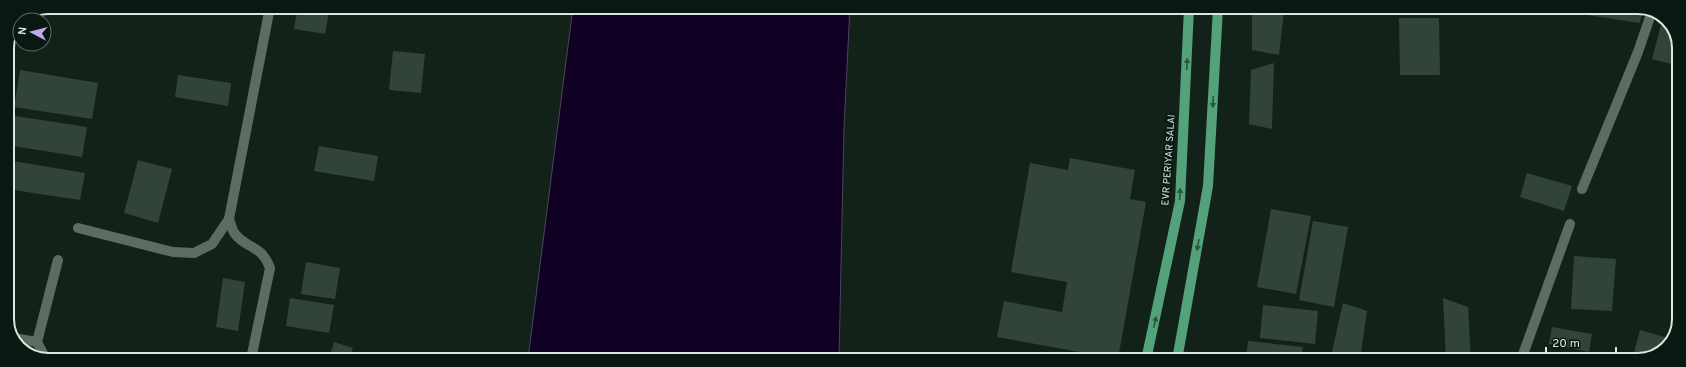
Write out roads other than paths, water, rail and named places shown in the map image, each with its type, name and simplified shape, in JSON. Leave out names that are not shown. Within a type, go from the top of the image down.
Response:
[{"type":"main road","name":"EVR PERIYAR SALAI","points":[[1148,353],[1180,202],[1189,14]]},
{"type":"main road","points":[[1178,353],[1208,186],[1218,14]]},
{"type":"street","points":[[78,228],[173,252],[194,253],[212,244],[229,219],[269,14]]},
{"type":"street","points":[[1582,188],[1638,52],[1650,17]]},
{"type":"street","points":[[229,219],[234,233],[241,240],[266,257],[270,268],[252,353]]},
{"type":"street","points":[[1524,353],[1570,224]]},
{"type":"street","points":[[42,352],[36,342],[58,260]]},
{"type":"street","points":[[21,339],[36,342]]}]
